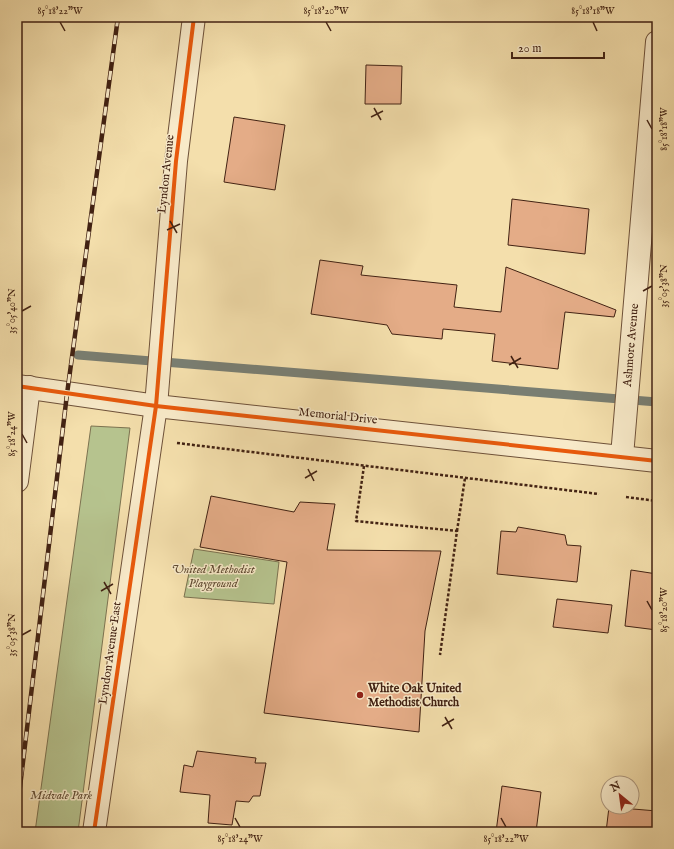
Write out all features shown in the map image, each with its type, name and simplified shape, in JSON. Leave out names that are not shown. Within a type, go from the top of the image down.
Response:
[{"type":"street","name":"Lyndon Avenue","points":[[156,406],[176,161],[194,17]]},
{"type":"street","name":"Ashmore Avenue","points":[[622,456],[657,42]]},
{"type":"street","name":"Memorial Drive","points":[[23,387],[156,406],[657,461]]},
{"type":"street","points":[[17,481],[23,387]]},
{"type":"street","name":"Lyndon Avenue East","points":[[94,832],[156,406]]},
{"type":"path","points":[[176,443],[600,494]]},
{"type":"path","points":[[364,466],[356,521],[457,531]]},
{"type":"path","points":[[440,655],[465,478]]},
{"type":"path","points":[[626,497],[657,501]]},
{"type":"green space","name":"Midvale Park","points":[[91,426],[130,428],[78,832],[35,832]]},
{"type":"green space","name":"United Methodist Playground","points":[[194,549],[279,562],[274,604],[184,597]]},
{"type":"building","points":[[366,65],[402,66],[401,104],[365,104]]},
{"type":"building","points":[[234,117],[285,125],[275,190],[224,182]]},
{"type":"building","points":[[512,199],[589,209],[585,254],[508,245]]},
{"type":"building","points":[[320,260],[363,266],[361,275],[457,285],[454,307],[501,312],[506,267],[616,310],[614,317],[565,312],[558,369],[492,361],[495,334],[443,329],[442,339],[392,334],[387,325],[311,314]]},
{"type":"building","name":"White Oak United Methodist Church","points":[[211,496],[294,512],[300,502],[335,504],[327,550],[441,551],[425,631],[419,732],[264,713],[287,562],[200,547]]},
{"type":"building","points":[[518,527],[565,535],[567,545],[581,546],[577,582],[497,574],[501,531],[516,532]]},
{"type":"building","points":[[631,570],[657,574],[657,630],[625,626]]},
{"type":"building","points":[[557,599],[612,605],[608,633],[553,627]]},
{"type":"building","points":[[197,751],[256,758],[255,763],[266,763],[260,796],[253,796],[249,802],[236,801],[232,825],[208,823],[210,795],[180,792],[184,765],[193,767]]},
{"type":"building","points":[[502,786],[541,792],[536,832],[496,832]]},
{"type":"building","points":[[640,810],[657,811],[657,832],[606,832],[608,815],[640,815]]},
{"type":"waterway","points":[[78,355],[657,402]]},
{"type":"railway","points":[[17,812],[67,394],[118,17]]},
{"type":"cycle path","points":[[94,832],[156,406],[176,161],[194,17]]},
{"type":"cycle path","points":[[17,386],[156,406],[657,461]]},
{"type":"place","name":"White Oak United Methodist Church","points":[[360,695]]}]
